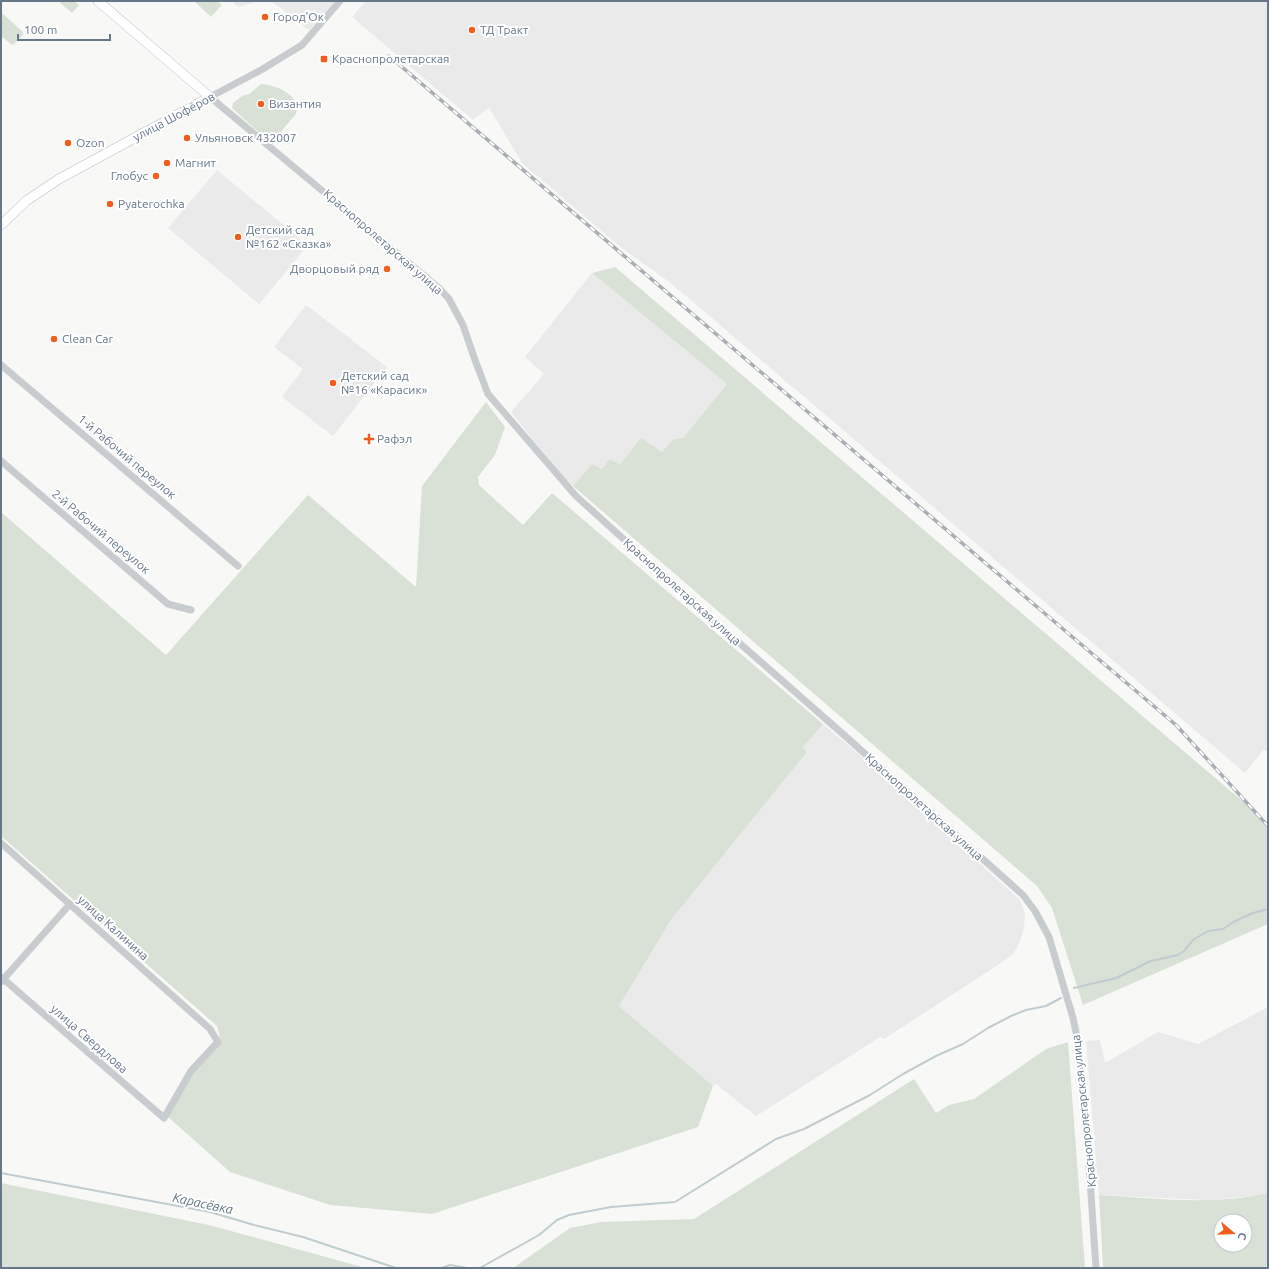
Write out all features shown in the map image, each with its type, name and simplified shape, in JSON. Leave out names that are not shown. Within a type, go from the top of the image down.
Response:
[{"type":"main road","name":"Краснопролетарская улица","points":[[98,1],[210,96]]},
{"type":"main road","name":"улица Шофёров","points":[[1,225],[26,201],[59,179],[210,96]]},
{"type":"street","name":"улица Шофёров","points":[[210,96],[261,70],[302,45],[340,1]]},
{"type":"street","name":"Краснопролетарская улица","points":[[210,96],[440,289],[449,299],[463,325],[474,360],[488,394],[576,496],[680,591],[839,730],[1017,890],[1035,911],[1049,937],[1073,1018],[1077,1037],[1085,1106],[1096,1268]]},
{"type":"street","name":"1-й Рабочий переулок","points":[[1,365],[238,566]]},
{"type":"street","name":"2-й Рабочий переулок","points":[[1,461],[168,604],[192,610]]},
{"type":"street","name":"улица Калинина","points":[[1,843],[210,1029],[218,1042],[191,1071],[164,1118]]},
{"type":"street","points":[[2,980],[70,904]]},
{"type":"street","name":"улица Свердлова","points":[[2,980],[164,1118]]},
{"type":"shaded area","points":[[58,1],[74,1],[79,5],[72,13]]},
{"type":"shaded area","points":[[194,1],[217,1],[222,5],[211,17]]},
{"type":"shaded area","points":[[232,1],[259,1],[238,7]]},
{"type":"shaded area","points":[[271,1],[335,1],[309,30]]},
{"type":"shaded area","points":[[366,1],[1268,1],[1267,751],[1263,750],[1245,773],[672,284],[623,249],[522,163],[489,107],[473,120],[352,17]]},
{"type":"shaded area","points":[[1,12],[23,32],[23,35],[13,45],[1,36]]},
{"type":"shaded area","points":[[261,84],[274,86],[286,92],[292,96],[297,107],[296,114],[274,140],[266,139],[232,108],[233,103],[242,96],[249,94]]},
{"type":"shaded area","name":"Детский сад №162 «Сказка»","points":[[217,170],[308,245],[259,304],[168,228]]},
{"type":"shaded area","points":[[615,267],[1247,805],[1268,829],[1268,924],[1083,1005],[1052,908],[1037,886],[573,486],[592,464],[602,469],[610,459],[620,465],[641,438],[662,452],[674,439],[683,438],[727,384],[592,273]]},
{"type":"shaded area","points":[[592,273],[727,384],[683,438],[674,439],[662,453],[601,470],[592,464],[573,486],[564,478],[511,412],[544,374],[525,357]]},
{"type":"shaded area","name":"Детский сад №16 «Карасик»","points":[[306,305],[387,367],[333,436],[282,397],[303,369],[274,347]]},
{"type":"shaded area","points":[[486,402],[505,427],[495,455],[478,477],[479,485],[523,525],[552,493],[823,724],[803,747],[807,752],[671,920],[619,1006],[713,1086],[698,1127],[432,1214],[330,1205],[230,1172],[168,1117],[193,1072],[221,1042],[217,1026],[1,836],[1,512],[166,655],[308,495],[416,587],[422,486]]},
{"type":"shaded area","points":[[823,724],[862,757],[1020,900],[1025,914],[1024,927],[1021,939],[1014,953],[1004,961],[884,1039],[880,1037],[756,1116],[716,1084],[713,1086],[619,1006],[671,920],[807,752],[802,747]]},
{"type":"shaded area","points":[[1268,1007],[1268,1193],[1256,1196],[1207,1200],[1099,1195],[1086,1041],[1100,1040],[1105,1063],[1158,1032],[1198,1044]]},
{"type":"shaded area","points":[[1068,1042],[1085,1268],[513,1268],[570,1228],[601,1222],[694,1219],[914,1079],[936,1113],[949,1105],[974,1099],[1046,1049]]},
{"type":"shaded area","points":[[1,1183],[209,1225],[366,1268],[1,1268]]},
{"type":"shaded area","points":[[1268,1193],[1268,1268],[1103,1268],[1099,1195],[1184,1200],[1226,1199]]},
{"type":"waterway","points":[[1074,988],[1116,978],[1151,961],[1178,955],[1184,951],[1193,940],[1208,931],[1223,929],[1235,921],[1253,913],[1268,909]]},
{"type":"waterway","points":[[480,1268],[539,1235],[557,1220],[569,1215],[611,1207],[675,1202],[776,1139],[804,1129],[870,1095],[903,1074],[936,1056],[963,1044],[988,1028],[1011,1016],[1026,1010],[1046,1006],[1061,998]]},
{"type":"waterway","name":"Карасёвка","points":[[1,1173],[210,1212],[303,1237],[396,1268]]},
{"type":"waterway","points":[[442,1268],[450,1265],[467,1268]]},
{"type":"railway","points":[[389,56],[1176,725],[1268,826]]},
{"type":"place","name":"Город'Ок","points":[[265,17]]},
{"type":"place","name":"ТД Тракт","points":[[472,30]]},
{"type":"place","name":"Краснопролетарская","points":[[324,59]]},
{"type":"place","name":"Византия","points":[[261,104]]},
{"type":"place","name":"Ульяновск 432007","points":[[187,138]]},
{"type":"place","name":"Ozon","points":[[68,143]]},
{"type":"place","name":"Магнит","points":[[167,163]]},
{"type":"place","name":"Глобус","points":[[156,176]]},
{"type":"place","name":"Pyaterochka","points":[[110,204]]},
{"type":"place","name":"Детский сад №162 «Сказка»","points":[[238,237]]},
{"type":"place","name":"Дворцовый ряд","points":[[387,269]]},
{"type":"place","name":"Clean Car","points":[[54,339]]},
{"type":"place","name":"Детский сад №16 «Карасик»","points":[[333,383]]},
{"type":"place","name":"Рафэл","points":[[369,439]]}]
